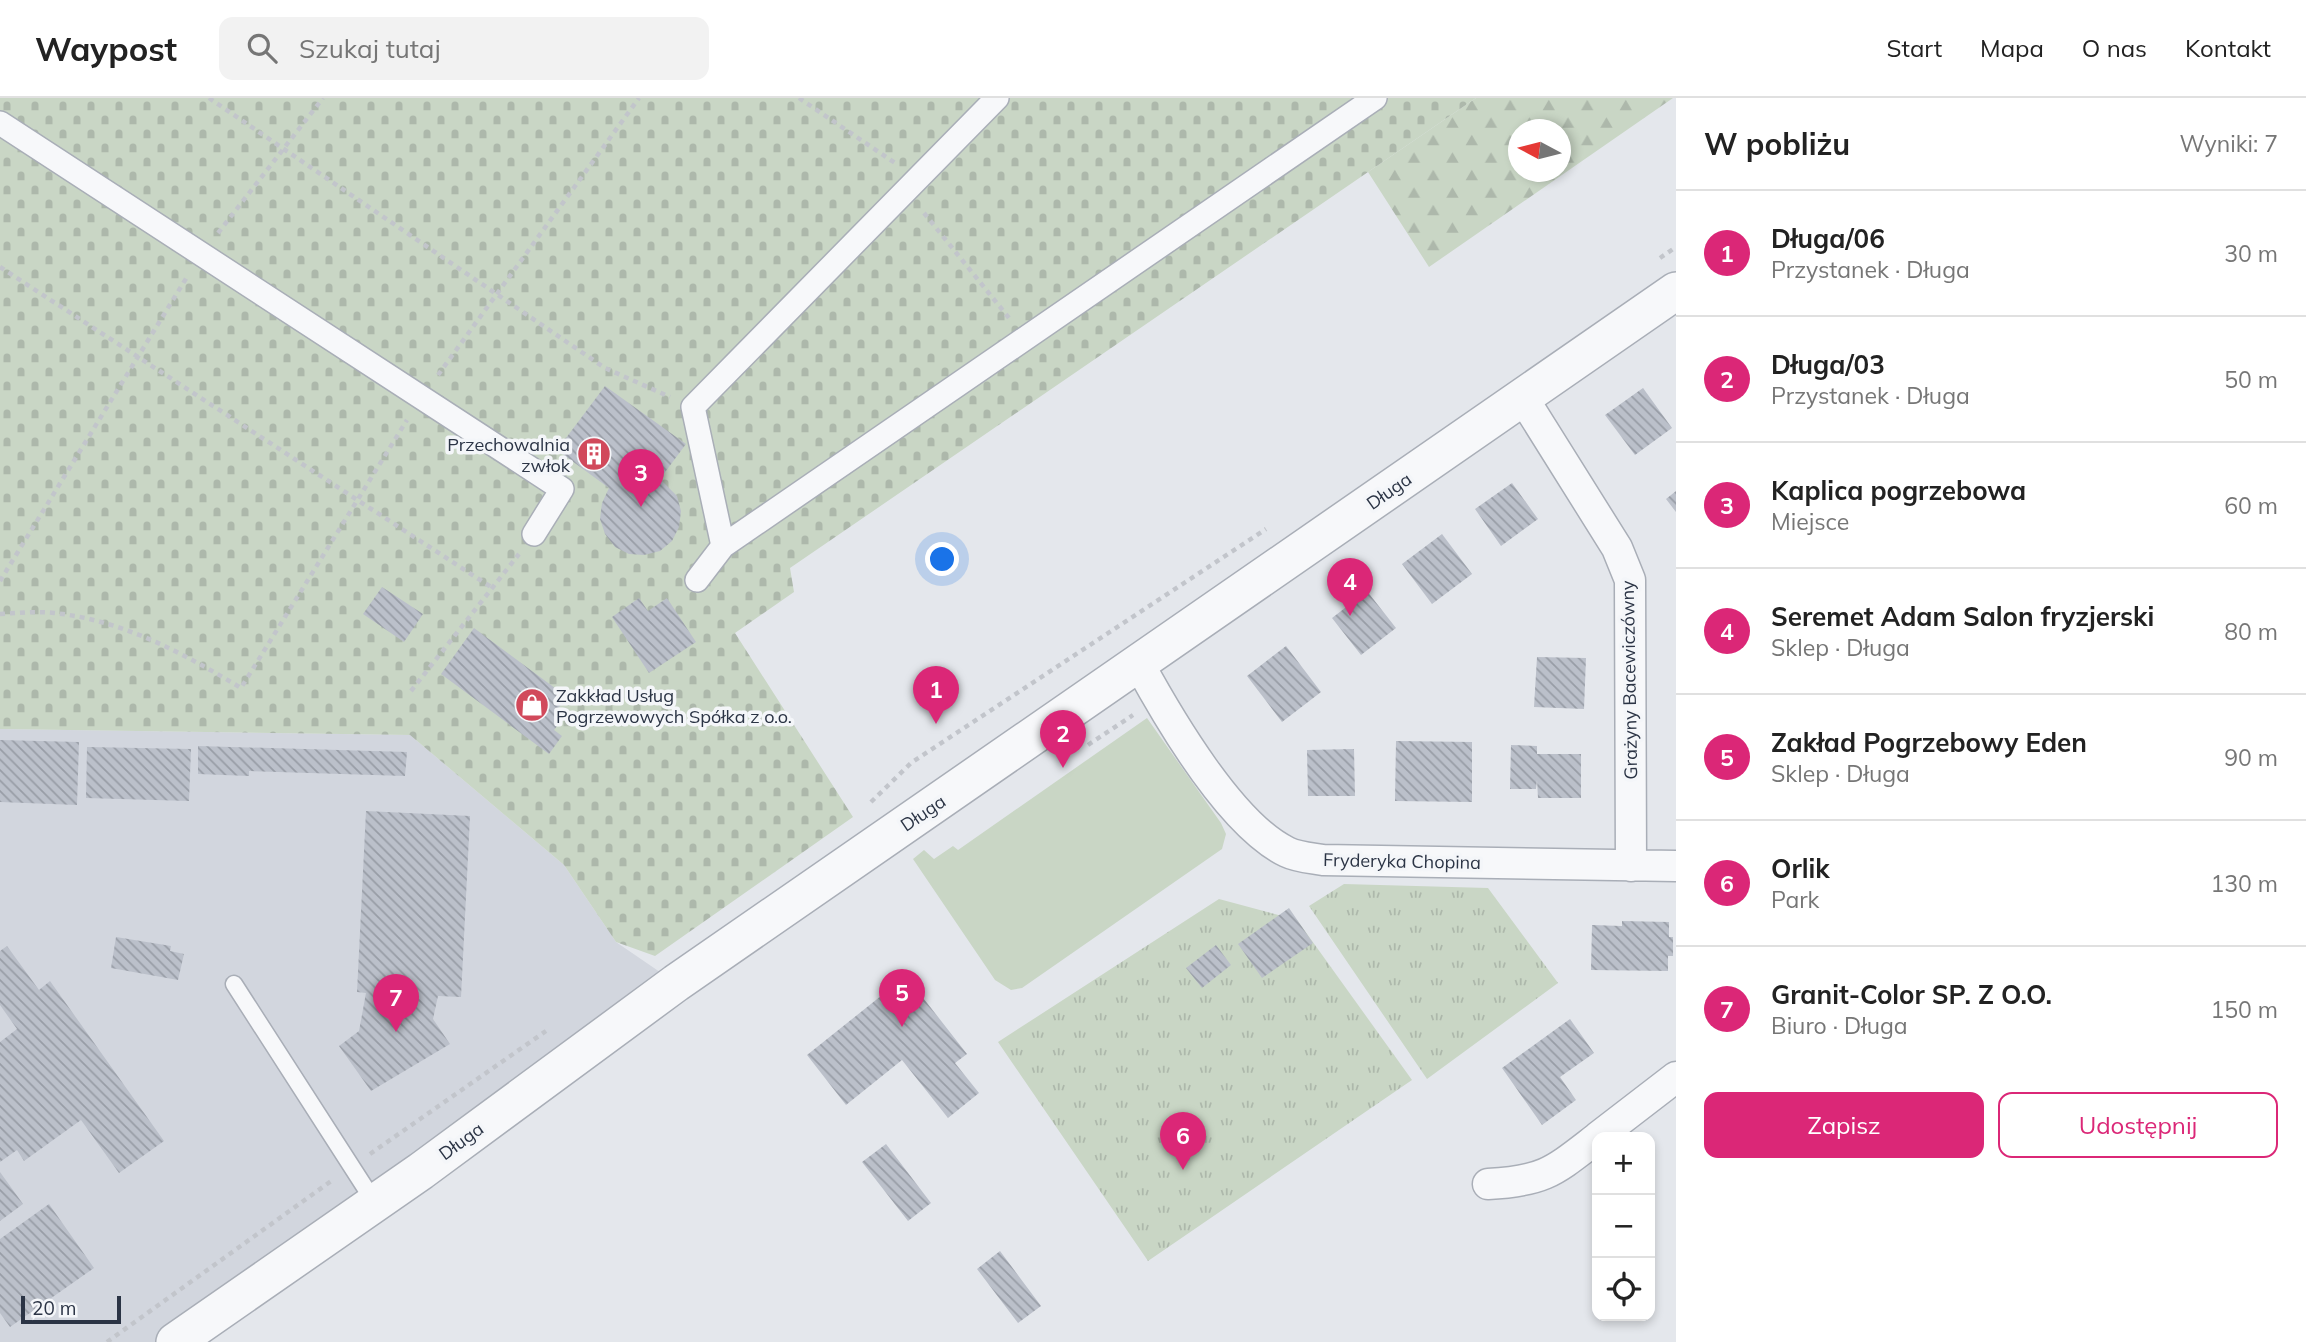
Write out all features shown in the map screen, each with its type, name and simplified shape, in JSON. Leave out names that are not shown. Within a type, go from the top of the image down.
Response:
[{"type":"street","points":[[723,546],[693,407],[997,98]]},
{"type":"street","points":[[697,580],[723,546],[1027,340],[1375,98]]},
{"type":"street","points":[[0,123],[562,489],[534,534]]},
{"type":"street","name":"Długa","points":[[174,1342],[375,1203],[676,983],[1676,290]]},
{"type":"street","name":"Grażyny Bacewiczówny","points":[[1523,398],[1617,548],[1630,580],[1631,866]]},
{"type":"street","name":"Fryderyka Chopina","points":[[1139,664],[1158,699],[1233,809],[1258,834],[1288,852],[1323,860],[1676,866]]},
{"type":"street","points":[[1606,1132],[1676,1077]]},
{"type":"street","points":[[1489,1184],[1528,1182],[1547,1174],[1592,1142]]},
{"type":"lane","points":[[234,984],[375,1203]]},
{"type":"path","points":[[209,98],[605,368],[693,407]]},
{"type":"path","points":[[0,581],[201,254],[323,98]]},
{"type":"path","points":[[0,614],[52,612],[101,620],[201,663],[242,688],[422,396],[639,98]]},
{"type":"path","points":[[799,98],[912,185],[1027,340]]},
{"type":"path","points":[[0,267],[136,359],[494,589]]},
{"type":"path","points":[[411,691],[494,589],[534,534]]},
{"type":"shaded area","points":[[0,729],[410,735],[564,865],[616,942],[676,983],[175,1342],[0,1342]]},
{"type":"green space","points":[[0,98],[1476,98],[790,568],[794,592],[735,633],[853,817],[655,956],[616,942],[564,865],[410,735],[0,729]]},
{"type":"green space","points":[[1476,98],[1673,98],[1571,169],[1571,119],[1508,119],[1508,182],[1552,182],[1429,267],[1368,172]]},
{"type":"green space","points":[[1147,718],[1221,823],[1226,834],[1222,849],[1022,988],[1011,990],[995,980],[913,859],[924,850],[934,859],[953,846],[958,850]]},
{"type":"green space","points":[[1344,884],[1488,888],[1558,983],[1427,1079],[1309,906]]},
{"type":"green space","points":[[1219,899],[1297,920],[1412,1080],[1148,1261],[998,1042]]},
{"type":"building","points":[[605,386],[686,444],[660,479],[677,496],[681,511],[679,527],[672,541],[660,551],[644,555],[629,554],[615,547],[605,534],[600,519],[602,503],[609,488],[557,450]]},
{"type":"building","points":[[1643,388],[1672,428],[1635,455],[1605,415]]},
{"type":"building","points":[[1512,483],[1538,519],[1501,546],[1475,509]]},
{"type":"building","points":[[1676,491],[1676,512],[1666,499]]},
{"type":"building","points":[[1442,534],[1472,574],[1432,604],[1402,564]]},
{"type":"building","points":[[382,587],[423,614],[404,642],[363,614]]},
{"type":"building","points":[[1367,591],[1396,628],[1361,655],[1332,618]]},
{"type":"building","points":[[639,598],[648,611],[667,598],[696,642],[649,673],[612,617]]},
{"type":"building","points":[[474,628],[567,697],[556,711],[564,717],[554,730],[562,736],[549,754],[441,674]]},
{"type":"building","points":[[1286,646],[1321,692],[1282,722],[1247,676]]},
{"type":"building","points":[[1537,657],[1586,658],[1584,709],[1534,707]]},
{"type":"building","points":[[0,740],[79,742],[77,805],[0,802]]},
{"type":"building","points":[[1396,741],[1472,742],[1472,802],[1395,801]]},
{"type":"building","points":[[1511,745],[1537,746],[1537,754],[1581,754],[1581,798],[1538,798],[1537,780],[1536,789],[1510,789]]},
{"type":"building","points":[[198,746],[407,752],[405,776],[249,771],[249,776],[198,774]]},
{"type":"building","points":[[87,747],[191,749],[189,801],[86,798]]},
{"type":"building","points":[[1354,749],[1355,796],[1308,796],[1307,750]]},
{"type":"building","points":[[366,811],[470,816],[461,997],[438,996],[433,1019],[450,1044],[371,1091],[339,1046],[359,1031],[366,993],[357,992]]},
{"type":"building","points":[[1289,908],[1313,943],[1262,978],[1238,944]]},
{"type":"building","points":[[1622,921],[1669,922],[1669,937],[1673,937],[1673,956],[1668,956],[1668,971],[1591,970],[1592,925],[1622,926]]},
{"type":"building","points":[[116,937],[171,946],[170,951],[184,954],[178,980],[111,968]]},
{"type":"building","points":[[1216,945],[1231,965],[1202,988],[1186,968]]},
{"type":"building","points":[[7,946],[39,990],[50,981],[164,1141],[119,1173],[81,1120],[24,1161],[17,1150],[0,1162],[0,1042],[17,1029],[0,1005],[0,951]]},
{"type":"building","points":[[906,976],[967,1054],[955,1063],[979,1093],[948,1118],[902,1060],[846,1105],[807,1055]]},
{"type":"building","points":[[1570,1019],[1594,1053],[1560,1077],[1576,1100],[1542,1125],[1502,1068]]},
{"type":"building","points":[[886,1144],[931,1203],[908,1221],[862,1162]]},
{"type":"building","points":[[0,1172],[23,1204],[0,1221]]},
{"type":"building","points":[[49,1204],[94,1268],[10,1327],[0,1313],[0,1239]]},
{"type":"building","points":[[1000,1251],[1041,1306],[1018,1323],[977,1269]]},
{"type":"place","name":"Przechowalnia zwłok","points":[[594,454]]},
{"type":"place","name":"Kaplica pogrzebowa","points":[[641,507]]},
{"type":"place","name":"Seremet Adam Salon fryzjerski","points":[[1350,616]]},
{"type":"place","name":"Zakkład Usług Pogrzewowych Spółka z o.o.","points":[[532,705]]},
{"type":"place","name":"Długa/06","points":[[936,724]]},
{"type":"place","name":"Długa/03","points":[[1063,768]]},
{"type":"place","name":"Zakład Pogrzebowy Eden","points":[[902,1027]]},
{"type":"place","name":"Granit-Color SP. Z O.O.","points":[[396,1032]]},
{"type":"place","name":"Orlik","points":[[1183,1170]]}]
